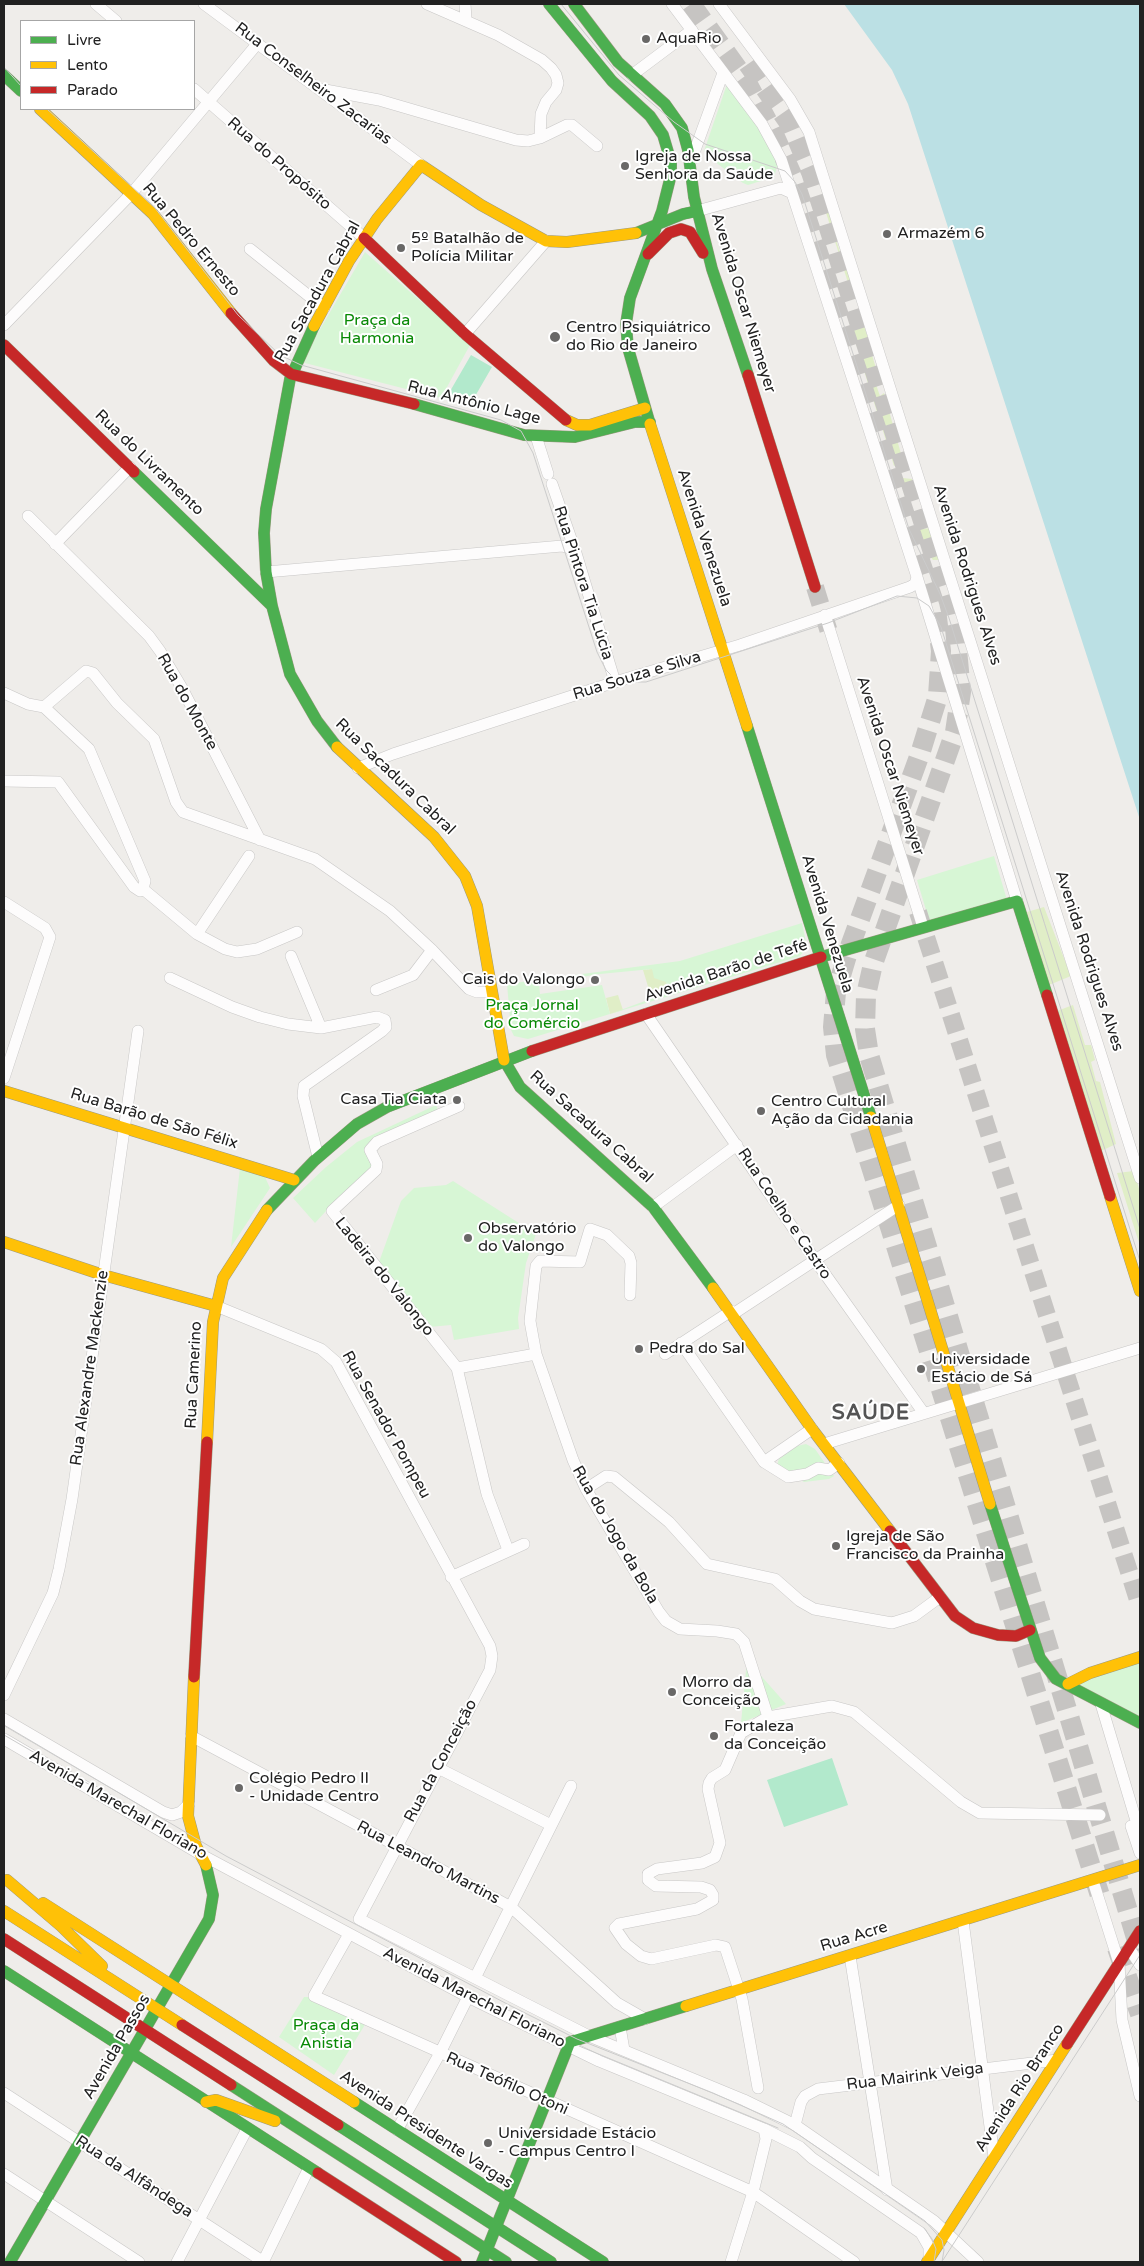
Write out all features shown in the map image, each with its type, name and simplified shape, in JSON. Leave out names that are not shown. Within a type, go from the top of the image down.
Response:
[{"type":"main road","name":"Avenida Venezuela","points":[[549,4],[612,81],[650,116],[663,135],[671,162],[671,176],[662,211],[630,298],[626,324],[628,348],[821,956],[898,1205],[956,1403],[1030,1630]]},
{"type":"main road","name":"Avenida Oscar Niemeyer","points":[[574,4],[603,44],[632,76],[660,99],[677,118],[685,136],[692,188],[712,269],[759,408],[815,587]]},
{"type":"main road","points":[[4,75],[20,90]]},
{"type":"main road","name":"Rua Pedro Ernesto","points":[[41,110],[132,193],[175,240],[254,340],[291,374]]},
{"type":"main road","points":[[421,165],[482,205],[546,241],[567,242],[622,236],[655,227],[683,214],[697,210]]},
{"type":"main road","name":"Rua Sacadura Cabral","points":[[421,165],[364,238],[324,308],[291,374],[266,509],[264,533],[266,572],[272,606],[295,684],[333,743],[434,837],[456,861],[465,876],[477,906],[490,992],[504,1060],[511,1075],[520,1087],[653,1207],[732,1312],[812,1429],[940,1597],[959,1619],[982,1631],[1006,1636],[1016,1636],[1030,1630]]},
{"type":"main road","points":[[643,259],[669,233],[681,229],[690,232],[712,269]]},
{"type":"main road","name":"Rua Antônio Lage","points":[[364,238],[465,334],[544,405],[568,422],[586,426],[616,419],[646,408]]},
{"type":"main road","name":"Rua do Livramento","points":[[4,344],[272,606]]},
{"type":"main road","name":"Rua Antônio Lage","points":[[291,374],[417,404],[511,432],[536,436],[575,438],[635,422],[650,422]]},
{"type":"main road","points":[[536,436],[546,421],[544,405]]},
{"type":"main road","points":[[1017,900],[1140,1291]]},
{"type":"main road","name":"Avenida Barão de Tefé","points":[[504,1060],[821,956],[1017,900]]},
{"type":"main road","name":"Rua Camerino","points":[[194,1841],[188,1816],[191,1736],[213,1322],[223,1278],[243,1244],[269,1207],[294,1180],[346,1132],[371,1116],[448,1081],[504,1060]]},
{"type":"main road","name":"Rua Barão de São Félix","points":[[4,1091],[294,1180]]},
{"type":"main road","name":"Rua Senador Pompeu","points":[[4,1242],[103,1274],[216,1306]]},
{"type":"main road","points":[[1030,1630],[1047,1669],[1056,1678],[1101,1704],[1140,1723]]},
{"type":"main road","points":[[1068,1684],[1090,1673],[1140,1658]]},
{"type":"main road","name":"Avenida Passos","points":[[10,2262],[172,1986],[209,1919],[212,1895],[209,1870],[194,1841]]},
{"type":"main road","name":"Rua Acre","points":[[573,2042],[1093,1881],[1140,1864]]},
{"type":"main road","points":[[5,1879],[61,1926],[124,1988]]},
{"type":"main road","name":"Avenida Presidente Vargas","points":[[5,1879],[603,2262]]},
{"type":"main road","points":[[4,1911],[551,2262]]},
{"type":"main road","name":"Avenida Rio Branco","points":[[928,2261],[1140,1931]]},
{"type":"main road","points":[[4,1939],[506,2262]]},
{"type":"main road","points":[[4,1971],[456,2262]]},
{"type":"main road","points":[[482,2262],[546,2102],[573,2042]]},
{"type":"main road","points":[[206,2102],[216,2100],[304,2131]]},
{"type":"street","points":[[96,4],[115,20]]},
{"type":"street","name":"Rua Conselheiro Zacarias","points":[[206,4],[421,165]]},
{"type":"street","points":[[427,4],[466,19],[542,60],[556,75],[556,90],[546,102],[541,114],[540,138]]},
{"type":"street","points":[[465,4],[466,19]]},
{"type":"street","points":[[672,4],[755,115],[773,143],[916,580],[1017,900]]},
{"type":"street","name":"Avenida Rodrigues Alves","points":[[719,4],[790,99],[809,132],[1140,1178]]},
{"type":"street","points":[[632,76],[692,30]]},
{"type":"street","points":[[4,325],[132,193],[258,43]]},
{"type":"street","points":[[690,162],[723,73]]},
{"type":"street","points":[[320,89],[379,100],[516,140],[528,141],[540,138],[567,125],[572,125],[596,146]]},
{"type":"street","name":"Rua do Propósito","points":[[195,90],[364,238]]},
{"type":"street","points":[[697,210],[781,188],[789,192]]},
{"type":"street","points":[[465,334],[546,241]]},
{"type":"street","points":[[250,248],[324,308]]},
{"type":"street","name":"Rua Pintora Tia Lúcia","points":[[536,436],[550,479],[568,547],[615,682]]},
{"type":"street","points":[[55,544],[130,467]]},
{"type":"street","name":"Rua do Monte","points":[[28,516],[149,636],[160,651],[182,688],[260,840]]},
{"type":"street","points":[[266,572],[568,547]]},
{"type":"street","name":"Rua Souza e Silva","points":[[358,768],[393,754],[615,682],[723,650],[910,587],[916,580]]},
{"type":"street","name":"Avenida Oscar Niemeyer","points":[[825,615],[923,927]]},
{"type":"street","points":[[44,707],[84,673],[90,671],[117,703],[154,739],[179,808],[189,815],[302,854],[336,873],[390,911],[432,950],[469,989],[477,992],[490,992]]},
{"type":"street","points":[[4,693],[28,704]]},
{"type":"street","points":[[4,703],[44,707],[83,742],[94,756],[145,881],[143,889]]},
{"type":"street","points":[[4,781],[53,780],[62,785],[134,887],[140,891],[143,889],[197,934],[225,949],[237,952],[257,949],[297,932]]},
{"type":"street","points":[[197,934],[249,856]]},
{"type":"street","points":[[4,902],[45,928],[50,937],[4,1078]]},
{"type":"street","points":[[376,990],[413,975],[432,950]]},
{"type":"street","points":[[291,956],[321,1028]]},
{"type":"street","points":[[170,978],[260,1018],[321,1028],[377,1017],[385,1020],[386,1027],[382,1031],[304,1086],[303,1096],[318,1157]]},
{"type":"street","name":"Rua Coelho e Castro","points":[[646,1014],[815,1260],[923,1412]]},
{"type":"street","name":"Rua Alexandre Mackenzie","points":[[4,1695],[53,1594],[59,1569],[72,1499],[138,1031]]},
{"type":"street","name":"Ladeira do Valongo","points":[[457,1368],[332,1211],[376,1170],[377,1164],[370,1150],[377,1142],[459,1106]]},
{"type":"street","points":[[653,1207],[737,1145]]},
{"type":"street","points":[[665,1354],[815,1260],[898,1205]]},
{"type":"street","name":"Rua do Jogo da Bola","points":[[630,1295],[631,1263],[629,1256],[607,1235],[590,1229],[580,1262],[540,1261],[536,1266],[530,1321],[536,1354],[573,1460],[586,1489],[666,1621],[680,1629],[736,1634],[744,1642],[744,1647],[768,1718]]},
{"type":"street","name":"Rua Senador Pompeu","points":[[216,1306],[321,1349],[336,1362],[490,1646],[492,1656]]},
{"type":"street","points":[[681,1343],[764,1462],[788,1477],[807,1474],[818,1468],[829,1470],[838,1463]]},
{"type":"street","points":[[824,1444],[923,1412],[1140,1348]]},
{"type":"street","points":[[508,1550],[487,1494],[457,1368],[536,1354]]},
{"type":"street","points":[[764,1462],[812,1429]]},
{"type":"street","points":[[586,1489],[606,1476],[614,1477],[669,1522],[707,1564],[775,1579],[800,1601],[814,1610],[892,1623],[914,1616],[940,1597]]},
{"type":"street","points":[[451,1577],[524,1544]]},
{"type":"street","name":"Rua da Conceição","points":[[359,1919],[490,1670],[492,1656]]},
{"type":"street","points":[[1101,1704],[1140,1834]]},
{"type":"street","points":[[758,2088],[742,1999],[737,1990],[727,1952],[722,1945],[651,1959],[641,1956],[626,1944],[615,1928],[619,1924],[697,1909],[712,1900],[713,1895],[710,1890],[701,1887],[656,1886],[648,1880],[648,1874],[657,1868],[702,1863],[715,1857],[720,1843],[708,1789],[709,1783],[712,1778],[724,1770],[741,1733],[768,1718],[832,1706],[854,1712],[961,1802],[980,1813],[1100,1815]]},
{"type":"street","name":"Avenida Marechal Floriano","points":[[4,1719],[163,1812],[172,1815],[181,1812],[189,1804]]},
{"type":"street","name":"Rua Leandro Martins","points":[[191,1736],[396,1847],[511,1906],[617,2003],[644,2019]]},
{"type":"street","name":"Avenida Marechal Floriano","points":[[4,1740],[200,1854],[468,1996],[573,2042],[599,2061],[764,2129],[800,2147],[812,2158],[921,2233],[929,2247],[928,2261]]},
{"type":"street","points":[[438,1768],[551,1825]]},
{"type":"street","points":[[476,1978],[571,1786]]},
{"type":"street","points":[[1131,1826],[1140,1853]]},
{"type":"street","points":[[1093,1881],[1119,1963],[1122,2020],[1140,2096]]},
{"type":"street","name":"Avenida Marechal Floriano","points":[[359,1919],[589,2036],[744,2100],[795,2125],[947,2232],[978,2262]]},
{"type":"street","points":[[963,1921],[994,2157]]},
{"type":"street","name":"Rua Teófilo Otoni","points":[[349,1934],[314,1996],[546,2102],[753,2192],[854,2262]]},
{"type":"street","points":[[1129,1948],[1140,1965]]},
{"type":"street","points":[[850,1956],[887,2190]]},
{"type":"street","points":[[397,2130],[440,2054],[468,1996]]},
{"type":"street","points":[[620,2027],[624,2050]]},
{"type":"street","name":"Rua Mairink Veiga","points":[[795,2125],[801,2102],[805,2096],[818,2089],[1057,2060]]},
{"type":"street","name":"Rua da Alfândega","points":[[4,2093],[264,2262]]},
{"type":"street","points":[[177,2262],[247,2129]]},
{"type":"street","points":[[731,2262],[753,2192],[766,2139],[764,2129]]},
{"type":"street","points":[[264,2262],[309,2168]]},
{"type":"street","points":[[4,2174],[139,2262]]},
{"type":"green space","points":[[727,84],[757,125],[778,163],[774,177],[748,185],[710,158],[704,151]]},
{"type":"green space","points":[[825,201],[836,224],[832,227],[845,268],[851,267],[855,281],[849,286],[823,203]]},
{"type":"green space","name":"Praça da Harmonia","points":[[365,252],[470,345],[441,398],[301,362]]},
{"type":"green space","points":[[860,313],[870,344],[857,347],[849,322]]},
{"type":"green space","points":[[471,355],[492,367],[470,405],[449,393]]},
{"type":"green space","points":[[859,355],[872,355],[878,375],[874,379],[880,396],[884,393],[903,461],[894,466]]},
{"type":"green space","points":[[903,478],[912,479],[914,485],[906,489],[919,529],[932,528],[941,558],[938,560],[933,560],[925,550],[900,482]]},
{"type":"green space","points":[[994,856],[1007,900],[929,920],[917,880]]},
{"type":"green space","points":[[1044,907],[1071,976],[1049,985],[1027,912]]},
{"type":"green space","name":"Praça Jornal do Comércio","points":[[802,923],[807,947],[800,956],[610,1014],[528,1039],[514,1036],[511,1030],[507,984],[680,961]],"holes":[[[652,969],[654,978],[666,982],[669,992],[610,1014],[602,985],[540,994],[539,984],[600,974]]]},
{"type":"green space","points":[[652,969],[666,981],[668,987],[650,993],[643,970]]},
{"type":"green space","points":[[618,995],[623,1010],[610,1014],[606,998]]},
{"type":"green space","points":[[1073,1005],[1085,1045],[1091,1045],[1095,1060],[1091,1062],[1096,1081],[1100,1082],[1116,1144],[1101,1151],[1057,1011]]},
{"type":"green space","points":[[436,1105],[438,1110],[365,1149],[373,1168],[337,1199],[315,1223],[293,1198],[326,1167],[357,1142]]},
{"type":"green space","points":[[240,1168],[264,1175],[270,1188],[231,1247]]},
{"type":"green space","points":[[1134,1171],[1140,1192],[1140,1246],[1117,1173]]},
{"type":"green space","points":[[453,1181],[536,1234],[526,1263],[518,1318],[519,1329],[454,1340],[451,1325],[429,1327],[379,1262],[401,1201],[414,1188],[446,1185]]},
{"type":"green space","points":[[806,1444],[815,1449],[834,1476],[829,1479],[804,1482],[777,1465],[779,1459],[797,1446]]},
{"type":"green space","points":[[1140,1658],[1140,1721],[1069,1684]]},
{"type":"green space","points":[[747,1660],[786,1704],[741,1723]]},
{"type":"green space","points":[[832,1758],[848,1805],[784,1827],[767,1780]]},
{"type":"green space","name":"Praça da Anistia","points":[[304,1997],[312,1997],[366,2023],[334,2075],[279,2037]]},
{"type":"water","points":[[844,4],[1140,4],[1140,820],[908,104],[892,70]]},
{"type":"tunnel","points":[[691,4],[745,79],[771,128],[793,177],[936,609],[941,651],[938,696],[920,754],[848,952],[836,992],[833,1027],[836,1055],[1101,1899]]},
{"type":"tunnel","points":[[748,64],[792,127],[811,172],[949,602],[955,628],[961,692],[955,732],[873,964],[866,995],[865,1029],[869,1055],[1140,1951]]},
{"type":"tunnel","points":[[815,587],[829,632]]},
{"type":"tunnel","points":[[918,912],[1140,1606]]},
{"type":"tunnel","points":[[1117,1948],[1140,2014]]},
{"type":"tram line","points":[[561,4],[619,75],[674,122],[705,144],[785,171],[795,182],[802,194],[909,529],[940,594],[949,618],[1140,1229]]},
{"type":"tram line","points":[[4,67],[20,85]]},
{"type":"tram line","points":[[48,110],[155,208],[238,315],[280,355],[301,365],[501,420],[521,431],[533,453],[597,652],[606,670],[613,677],[626,682],[646,682],[828,623],[897,596],[917,598],[929,606],[941,627],[1140,1261]]},
{"type":"tram line","points":[[4,1725],[226,1856],[509,2005],[577,2039],[713,2093],[783,2124],[925,2221],[942,2240],[944,2250],[942,2262]]},
{"type":"tram line","points":[[4,1735],[185,1840]]},
{"type":"tram line","points":[[943,2260],[1140,1955]]},
{"type":"tram line","points":[[579,2046],[778,2128]]},
{"type":"tram line","points":[[924,2228],[936,2249],[934,2262]]},
{"type":"traffic: fast","points":[[549,4],[612,81],[650,116],[663,135],[671,162],[671,175],[662,211],[630,298],[626,324],[628,348],[650,424]]},
{"type":"traffic: fast","points":[[574,4],[618,62],[665,104],[682,128],[688,150],[694,197],[712,269],[748,375]]},
{"type":"traffic: fast","points":[[4,75],[20,90]]},
{"type":"traffic: fast","points":[[636,233],[683,214],[697,211]]},
{"type":"traffic: fast","points":[[314,326],[290,379],[266,509],[264,533],[266,572],[272,606],[290,674],[317,721],[337,747]]},
{"type":"traffic: fast","points":[[414,404],[524,435],[575,437],[635,422],[650,422]]},
{"type":"traffic: fast","points":[[134,472],[272,606]]},
{"type":"traffic: fast","points":[[747,726],[871,1117]]},
{"type":"traffic: fast","points":[[821,957],[1017,901],[1047,995]]},
{"type":"traffic: fast","points":[[267,1210],[314,1161],[357,1124],[387,1107],[532,1051]]},
{"type":"traffic: fast","points":[[504,1060],[520,1087],[653,1207],[713,1288]]},
{"type":"traffic: fast","points":[[990,1504],[1040,1658],[1056,1679],[1140,1723]]},
{"type":"traffic: fast","points":[[10,2262],[209,1919],[213,1895],[206,1865]]},
{"type":"traffic: fast","points":[[4,1971],[318,2173]]},
{"type":"traffic: fast","points":[[482,2262],[570,2042],[686,2006]]},
{"type":"traffic: fast","points":[[231,2085],[506,2262]]},
{"type":"traffic: fast","points":[[354,2102],[603,2262]]},
{"type":"traffic: fast","points":[[338,2125],[551,2262]]},
{"type":"traffic: slow","points":[[41,110],[153,214],[231,313]]},
{"type":"traffic: slow","points":[[314,326],[349,261],[377,219],[421,165],[481,205],[546,241],[567,242],[636,233]]},
{"type":"traffic: slow","points":[[566,420],[577,425],[590,425],[645,408]]},
{"type":"traffic: slow","points":[[650,424],[747,726]]},
{"type":"traffic: slow","points":[[337,747],[434,837],[465,876],[477,906],[504,1060]]},
{"type":"traffic: slow","points":[[4,1091],[294,1180]]},
{"type":"traffic: slow","points":[[871,1117],[990,1504]]},
{"type":"traffic: slow","points":[[1110,1196],[1140,1291]]},
{"type":"traffic: slow","points":[[207,1442],[213,1322],[223,1278],[267,1210]]},
{"type":"traffic: slow","points":[[4,1242],[103,1275],[216,1306]]},
{"type":"traffic: slow","points":[[713,1288],[812,1429],[890,1531]]},
{"type":"traffic: slow","points":[[1068,1684],[1090,1673],[1140,1657]]},
{"type":"traffic: slow","points":[[194,1677],[188,1816],[196,1846],[206,1865]]},
{"type":"traffic: slow","points":[[686,2006],[1140,1865]]},
{"type":"traffic: slow","points":[[7,1880],[61,1926],[102,1966]]},
{"type":"traffic: slow","points":[[43,1903],[354,2102]]},
{"type":"traffic: slow","points":[[4,1911],[182,2025]]},
{"type":"traffic: slow","points":[[927,2262],[1067,2044]]},
{"type":"traffic: slow","points":[[206,2102],[216,2100],[275,2121]]},
{"type":"traffic: jam","points":[[648,254],[669,233],[681,229],[690,232],[703,253]]},
{"type":"traffic: jam","points":[[364,238],[465,334],[566,420]]},
{"type":"traffic: jam","points":[[231,313],[274,361],[291,374],[414,404]]},
{"type":"traffic: jam","points":[[4,345],[134,472]]},
{"type":"traffic: jam","points":[[748,375],[815,587]]},
{"type":"traffic: jam","points":[[532,1051],[821,957]]},
{"type":"traffic: jam","points":[[1047,995],[1110,1196]]},
{"type":"traffic: jam","points":[[194,1677],[207,1442]]},
{"type":"traffic: jam","points":[[890,1531],[955,1616],[973,1628],[998,1635],[1016,1636],[1030,1630]]},
{"type":"traffic: jam","points":[[1067,2044],[1140,1931]]},
{"type":"traffic: jam","points":[[4,1939],[231,2085]]},
{"type":"traffic: jam","points":[[182,2025],[338,2125]]},
{"type":"traffic: jam","points":[[318,2173],[456,2262]]},
{"type":"place","name":"AquaRio","points":[[646,39]]},
{"type":"place","name":"Igreja de Nossa Senhora da Saúde","points":[[625,166]]},
{"type":"place","name":"Armazém 6","points":[[887,234]]},
{"type":"place","name":"5º Batalhão de Polícia Militar","points":[[401,248]]},
{"type":"place","name":"Centro Psiquiátrico do Rio de Janeiro","points":[[555,337]]},
{"type":"place","name":"Cais do Valongo","points":[[595,980]]},
{"type":"place","name":"Casa Tia Ciata","points":[[457,1100]]},
{"type":"place","name":"Centro Cultural Ação da Cidadania","points":[[761,1111]]},
{"type":"place","name":"Observatório do Valongo","points":[[468,1238]]},
{"type":"place","name":"Pedra do Sal","points":[[639,1349]]},
{"type":"place","name":"Universidade Estácio de Sá","points":[[921,1369]]},
{"type":"place","name":"Igreja de São Francisco da Prainha","points":[[836,1546]]},
{"type":"place","name":"Morro da Conceição","points":[[672,1692]]},
{"type":"place","name":"Fortaleza da Conceição","points":[[714,1736]]},
{"type":"place","name":"Colégio Pedro II - Unidade Centro","points":[[239,1788]]},
{"type":"place","name":"Universidade Estácio - Campus Centro I","points":[[488,2143]]},
{"type":"district","name":"SAÚDE","points":[[871,1413]]}]
